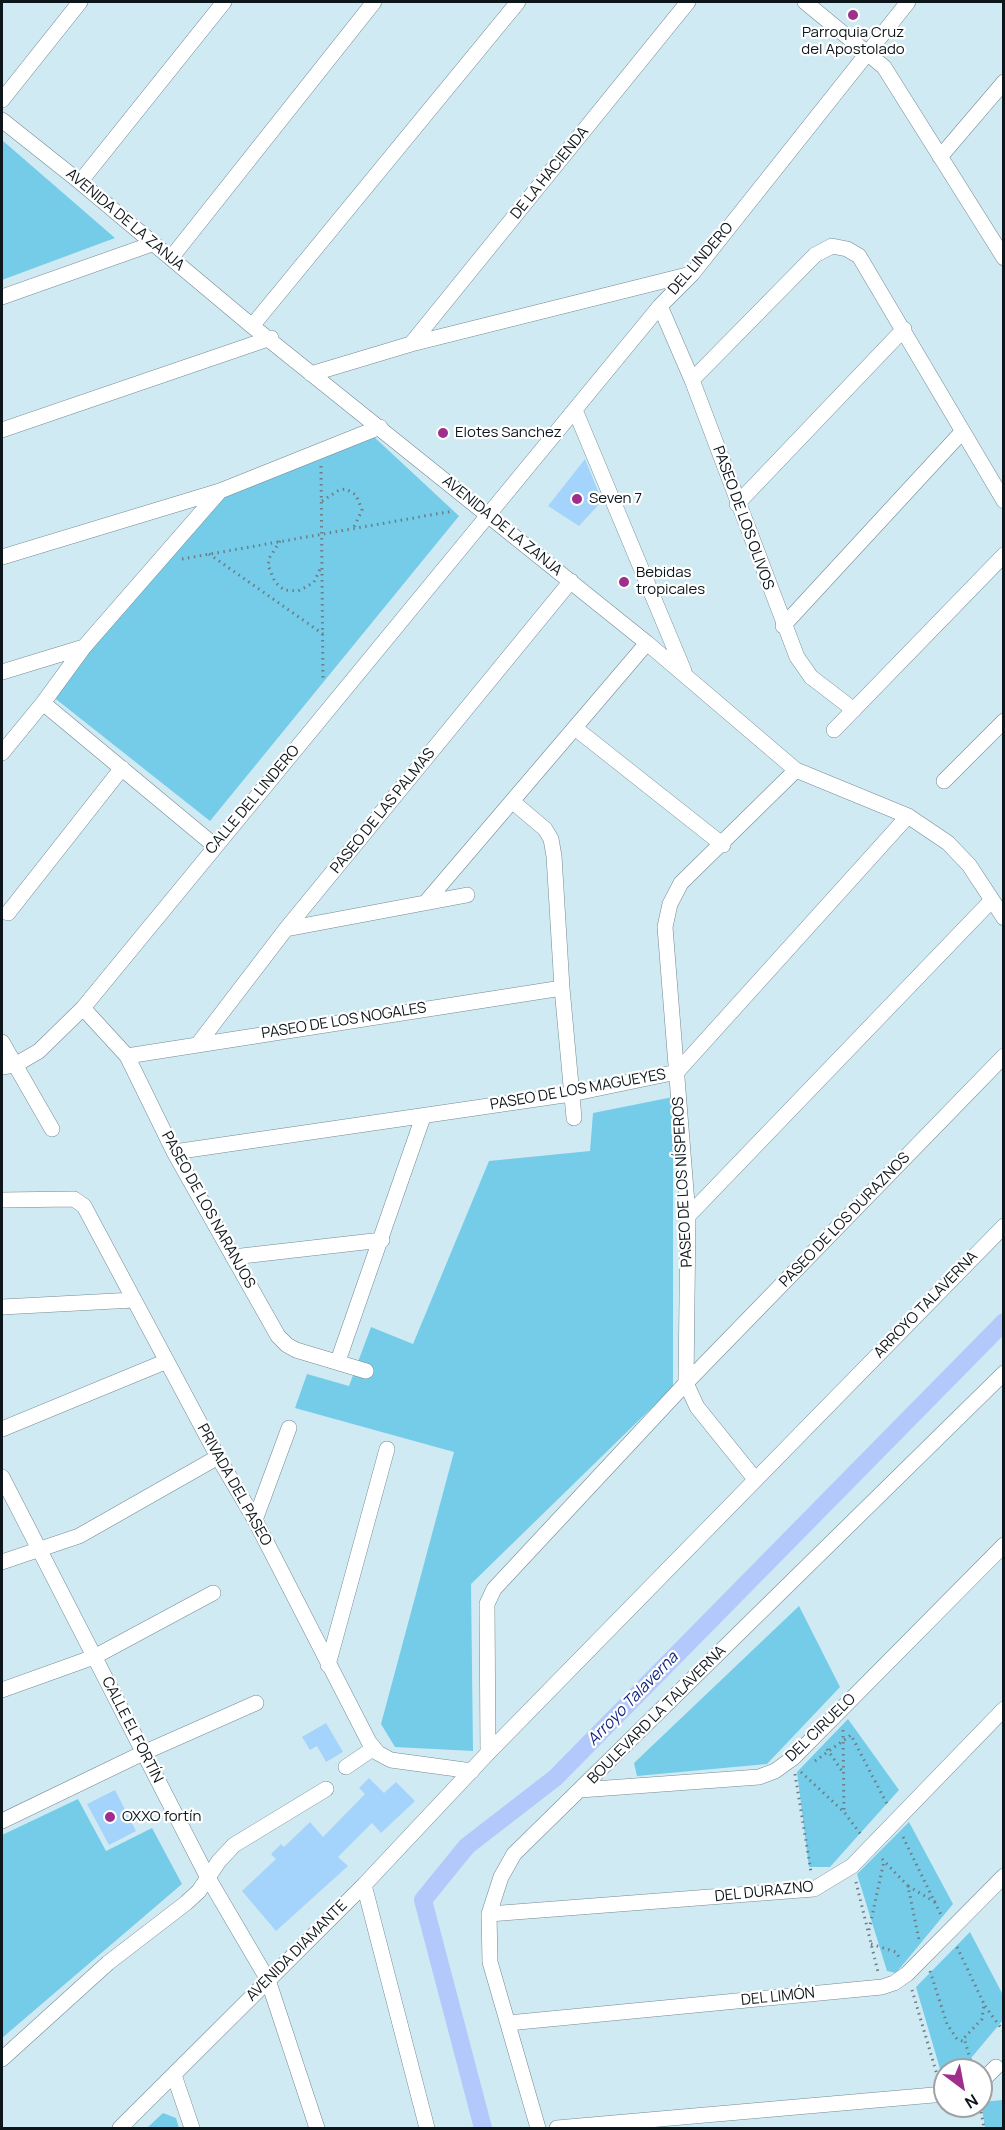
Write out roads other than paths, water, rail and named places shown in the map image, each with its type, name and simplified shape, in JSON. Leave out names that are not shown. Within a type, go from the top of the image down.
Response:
[{"type":"street","points":[[2,100],[80,2]]},
{"type":"street","points":[[80,182],[224,2]]},
{"type":"street","points":[[171,258],[374,2]]},
{"type":"street","points":[[252,326],[518,2]]},
{"type":"street","name":"DE LA HACIENDA","points":[[411,344],[688,2]]},
{"type":"street","points":[[805,2],[884,67],[1004,258]]},
{"type":"street","name":"DEL LINDERO","points":[[489,514],[660,306],[692,274],[908,2]]},
{"type":"street","points":[[940,157],[1004,82]]},
{"type":"street","name":"AVENIDA DE LA ZANJA","points":[[2,120],[252,326],[271,338],[311,374],[489,514],[685,674],[796,770],[908,816],[948,843],[969,865],[1004,918]]},
{"type":"street","points":[[2,297],[152,244]]},
{"type":"street","points":[[692,380],[815,255],[832,246],[847,249],[859,256],[1004,501]]},
{"type":"street","points":[[311,374],[411,344],[692,274]]},
{"type":"street","name":"PASEO DE LOS OLIVOS","points":[[660,306],[692,380],[783,626],[797,657],[811,677],[854,710]]},
{"type":"street","points":[[737,504],[904,329]]},
{"type":"street","points":[[2,430],[271,338]]},
{"type":"street","points":[[575,410],[685,674]]},
{"type":"street","points":[[2,557],[220,491],[380,428]]},
{"type":"street","points":[[783,626],[962,432]]},
{"type":"street","points":[[2,753],[43,703],[84,647],[220,491]]},
{"type":"street","name":"CALLE DEL LINDERO","points":[[8,1066],[39,1051],[83,1008],[489,514]]},
{"type":"street","points":[[834,730],[1004,555]]},
{"type":"street","name":"PASEO DE LAS PALMAS","points":[[198,1044],[286,929],[571,581]]},
{"type":"street","points":[[426,902],[647,643]]},
{"type":"street","points":[[2,672],[84,647]]},
{"type":"street","points":[[43,703],[215,846]]},
{"type":"street","points":[[944,781],[1004,721]]},
{"type":"street","points":[[575,728],[723,845]]},
{"type":"street","points":[[8,913],[122,768]]},
{"type":"street","name":"PASEO DE LOS NÍSPEROS","points":[[755,1479],[697,1407],[686,1383],[688,1216],[665,927],[670,904],[681,884],[723,845],[796,770]]},
{"type":"street","points":[[513,802],[545,829],[551,838],[574,1118]]},
{"type":"street","name":"PASEO DE LOS MAGUEYES","points":[[174,1152],[571,1094],[677,1072],[908,816]]},
{"type":"street","points":[[286,929],[467,895]]},
{"type":"street","points":[[688,1216],[992,900]]},
{"type":"street","name":"PASEO DE LOS NOGALES","points":[[127,1056],[562,988]]},
{"type":"street","name":"PASEO DE LOS NARANJOS","points":[[83,1008],[127,1056],[174,1152],[279,1336],[287,1346],[366,1371]]},
{"type":"street","points":[[2,1042],[8,1066],[52,1129]]},
{"type":"street","name":"PASEO DE LOS DURAZNOS","points":[[488,1753],[488,1604],[494,1589],[686,1383],[1004,1056]]},
{"type":"street","points":[[338,1361],[423,1117]]},
{"type":"street","name":"PRIVADA DEL PASEO","points":[[2,1200],[77,1200],[84,1206],[218,1457],[255,1520],[358,1725],[374,1748],[391,1760],[472,1771]]},
{"type":"street","name":"ARROYO TALAVERNA","points":[[472,1771],[1004,1226]]},
{"type":"street","points":[[233,1257],[382,1240]]},
{"type":"street","points":[[2,1307],[134,1300]]},
{"type":"street","points":[[2,1429],[167,1360]]},
{"type":"street","name":"BOULEVARD LA TALAVERNA","points":[[538,2128],[490,1962],[489,1914],[501,1877],[514,1854],[1004,1373]]},
{"type":"street","points":[[255,1520],[288,1428]]},
{"type":"street","points":[[328,1665],[387,1449]]},
{"type":"street","points":[[2,1562],[79,1536],[218,1457]]},
{"type":"street","name":"CALLE EL FORTÍN","points":[[2,1477],[207,1876],[268,1980],[317,2128]]},
{"type":"street","name":"DEL CIRUELO","points":[[580,1790],[759,1777],[775,1771],[793,1758],[1004,1545]]},
{"type":"street","points":[[2,1690],[94,1657],[213,1593]]},
{"type":"street","points":[[2,1821],[143,1753],[256,1703]]},
{"type":"street","name":"DEL DURAZNO","points":[[489,1914],[814,1889],[834,1879],[852,1866],[1004,1709]]},
{"type":"street","points":[[346,1767],[374,1748]]},
{"type":"street","name":"AVENIDA DIAMANTE","points":[[120,2128],[364,1885],[472,1771]]},
{"type":"street","points":[[2,2059],[108,1963],[186,1903],[199,1891],[207,1876],[234,1845],[326,1790]]},
{"type":"street","name":"DEL LIMÓN","points":[[508,2023],[882,1987],[894,1983],[907,1974],[948,1930],[1004,1876]]},
{"type":"street","points":[[364,1885],[427,2128]]},
{"type":"street","points":[[993,2070],[996,2067]]},
{"type":"street","points":[[174,2075],[192,2128]]},
{"type":"street","points":[[557,2128],[933,2095]]},
{"type":"waterway","name":"Arroyo Talaverna","points":[[483,2128],[423,1900],[467,1846],[555,1778],[1004,1322]]},
{"type":"place","name":"Parroquia Cruz del Apostolado","points":[[853,15]]},
{"type":"place","name":"Elotes Sanchez","points":[[443,433]]},
{"type":"place","name":"Seven 7","points":[[577,499]]},
{"type":"place","name":"Bebidas tropicales","points":[[624,582]]},
{"type":"place","name":"OXXO fortín","points":[[110,1817]]}]
